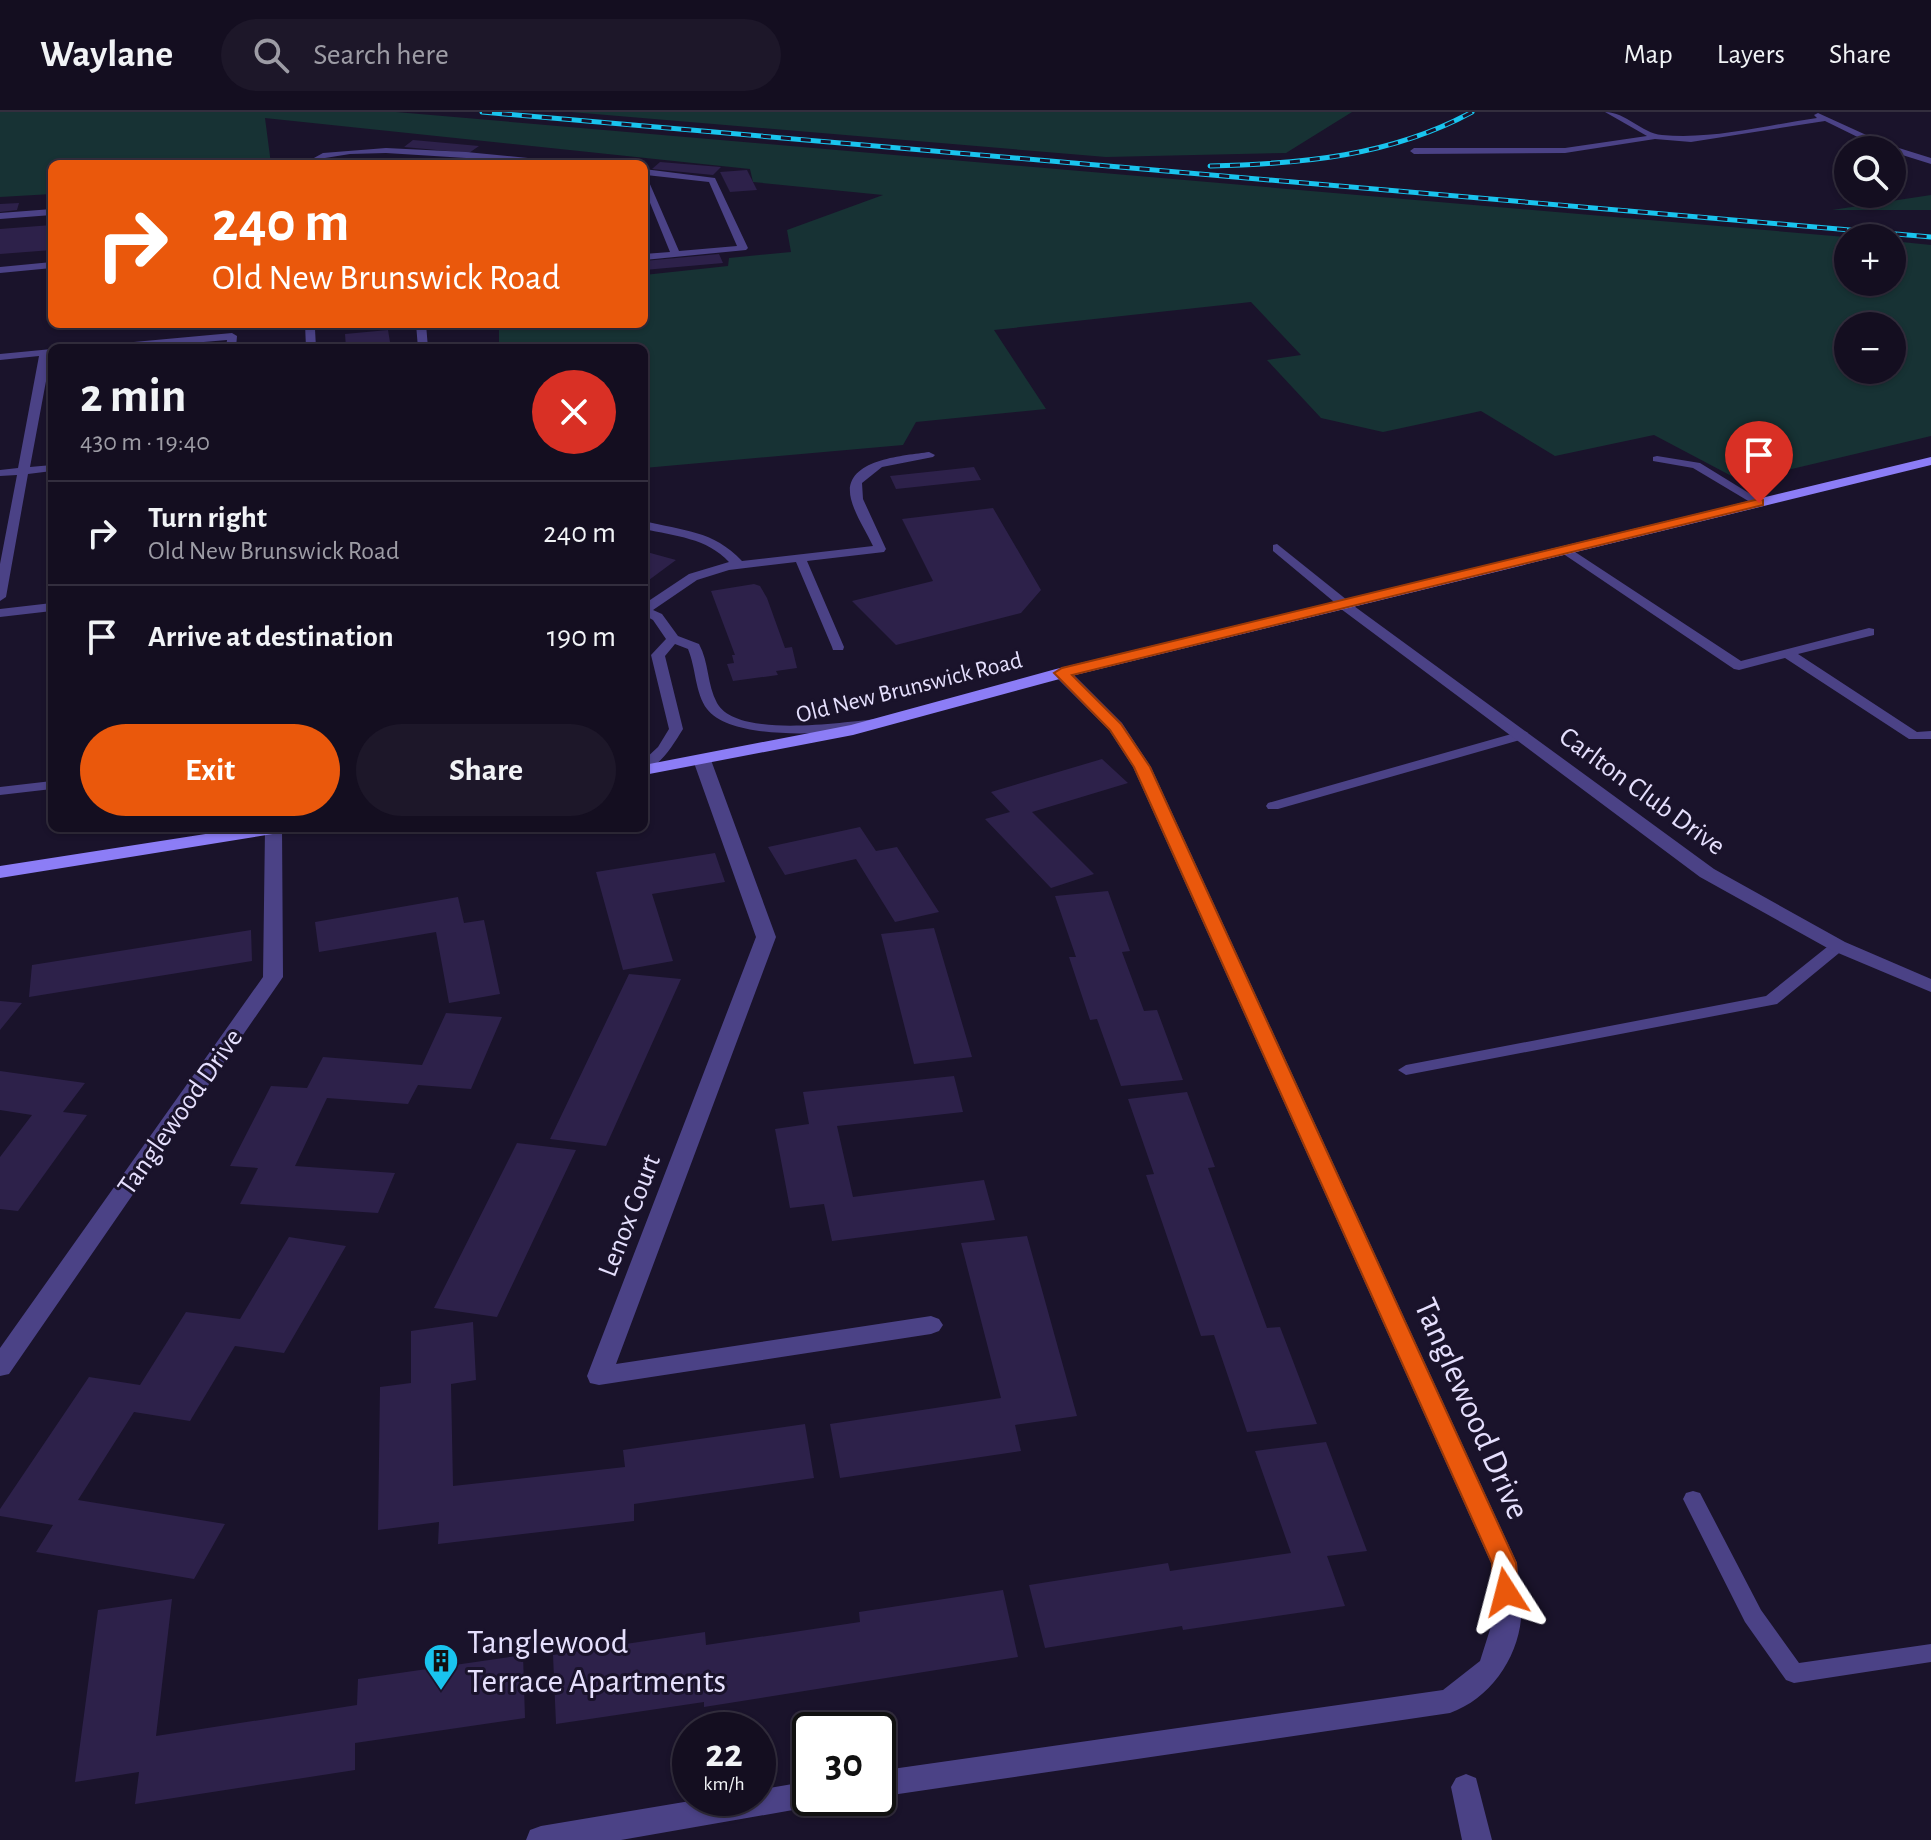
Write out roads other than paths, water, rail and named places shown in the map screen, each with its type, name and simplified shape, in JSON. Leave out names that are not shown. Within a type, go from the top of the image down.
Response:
[{"type":"main road","name":"Old New Brunswick Road","points":[[648,768],[881,722],[1343,603],[1931,461]]},
{"type":"main road","points":[[0,872],[251,832]]},
{"type":"street","name":"Carlton Club Drive","points":[[1343,603],[1707,873],[1838,946],[1931,986]]},
{"type":"street","name":"Tanglewood Drive","points":[[896,1781],[1450,1701],[1492,1668],[1507,1620],[1504,1563],[1142,767],[1116,727],[1062,673]]},
{"type":"street","name":"Lenox Court","points":[[702,760],[766,937],[599,1376],[931,1325]]},
{"type":"street","name":"Tanglewood Drive","points":[[0,1367],[273,977],[276,832]]},
{"type":"street","points":[[1466,1787],[1477,1840]]},
{"type":"street","points":[[541,1840],[792,1797]]},
{"type":"lane","points":[[1609,112],[1655,137]]},
{"type":"lane","points":[[1813,112],[1883,146],[1931,161]]},
{"type":"lane","points":[[1414,151],[1557,151],[1621,145],[1655,137],[1691,139],[1825,119]]},
{"type":"lane","points":[[314,160],[323,155],[396,149],[515,160]]},
{"type":"lane","points":[[648,174],[712,180],[743,248],[648,257]]},
{"type":"lane","points":[[648,184],[676,254]]},
{"type":"lane","points":[[0,216],[48,212]]},
{"type":"lane","points":[[0,270],[48,265]]},
{"type":"lane","points":[[145,344],[232,336],[231,344]]},
{"type":"lane","points":[[0,357],[48,353],[0,597]]},
{"type":"lane","points":[[648,607],[693,577],[739,565],[880,549],[857,499],[856,483],[868,470],[894,461],[929,455]]},
{"type":"lane","points":[[1657,459],[1696,465],[1759,503]]},
{"type":"lane","points":[[0,473],[48,468]]},
{"type":"lane","points":[[648,526],[708,540],[722,547],[739,565]]},
{"type":"lane","points":[[1277,548],[1343,603]]},
{"type":"lane","points":[[1566,550],[1739,666],[1869,632]]},
{"type":"lane","points":[[800,558],[838,647]]},
{"type":"lane","points":[[0,613],[48,607]]},
{"type":"lane","points":[[648,612],[658,617],[673,639],[694,647],[712,706],[723,719],[752,727],[791,728],[881,722]]},
{"type":"lane","points":[[648,765],[663,750],[676,729],[658,655],[673,639]]},
{"type":"lane","points":[[1787,653],[1914,736],[1931,735]]},
{"type":"lane","points":[[1273,806],[1522,735]]},
{"type":"lane","points":[[0,791],[48,785]]},
{"type":"lane","points":[[1406,1070],[1771,1000],[1838,946]]},
{"type":"lane","points":[[1693,1499],[1753,1616],[1794,1673],[1931,1653]]},
{"type":"railway","points":[[482,112],[1931,237]]},
{"type":"railway","points":[[1210,166],[1278,163],[1345,155],[1410,139],[1472,112]]},
{"type":"place","name":"Tanglewood Terrace Apartments","points":[[441,1692]]}]
